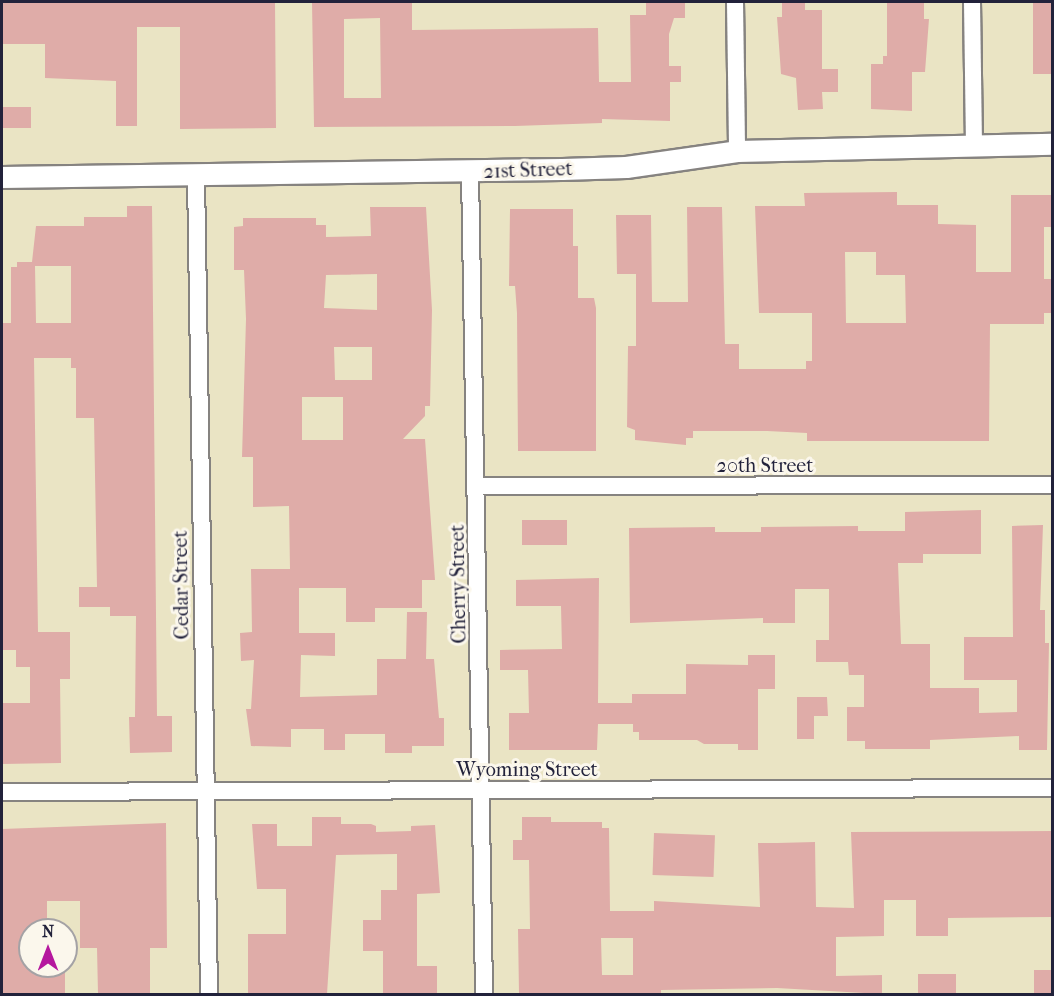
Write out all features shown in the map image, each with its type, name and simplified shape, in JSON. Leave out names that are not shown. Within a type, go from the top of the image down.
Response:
[{"type":"street","points":[[735,2],[737,151]]},
{"type":"street","points":[[972,2],[974,145]]},
{"type":"street","name":"21st Street","points":[[2,177],[470,172],[626,167],[737,151],[1053,144]]},
{"type":"street","name":"Cherry Street","points":[[470,172],[484,994]]},
{"type":"street","name":"Cedar Street","points":[[196,175],[209,994]]},
{"type":"street","name":"20th Street","points":[[477,486],[1053,485]]},
{"type":"street","name":"Wyoming Street","points":[[2,792],[1053,788]]},
{"type":"building","points":[[2,2],[275,2],[276,128],[180,129],[180,27],[137,27],[137,126],[116,126],[116,81],[45,78],[45,44],[2,44]]},
{"type":"building","points":[[312,2],[412,2],[412,30],[598,28],[599,82],[631,82],[630,15],[646,15],[646,2],[685,2],[685,18],[674,18],[669,34],[669,66],[681,66],[681,82],[670,82],[670,121],[602,119],[602,123],[515,126],[314,127]],"holes":[[[380,18],[381,98],[344,98],[344,19]]]},
{"type":"building","points":[[782,2],[805,2],[805,10],[822,10],[822,69],[838,69],[838,92],[822,92],[823,109],[798,110],[796,78],[781,74],[777,17],[782,17]]},
{"type":"building","points":[[887,2],[924,2],[924,19],[929,19],[925,72],[912,72],[912,111],[871,109],[871,64],[883,64],[883,56],[887,56]]},
{"type":"building","points":[[1033,2],[1052,2],[1052,74],[1033,74]]},
{"type":"building","points":[[2,107],[31,107],[31,128],[2,128]]},
{"type":"building","points":[[897,192],[897,205],[938,205],[938,224],[976,225],[976,272],[1011,272],[1011,195],[1053,195],[1053,227],[1044,227],[1044,279],[1053,279],[1053,313],[1044,313],[1044,324],[990,324],[989,441],[807,441],[807,433],[767,431],[693,431],[693,438],[686,438],[686,445],[635,440],[635,430],[627,427],[628,346],[636,346],[636,274],[617,274],[616,215],[651,215],[652,302],[688,302],[687,207],[722,207],[725,344],[739,344],[739,369],[806,369],[806,361],[812,361],[812,313],[759,313],[755,206],[805,206],[804,193]],"holes":[[[845,252],[876,252],[876,275],[905,275],[906,323],[846,323]]]},
{"type":"building","points":[[127,206],[152,206],[157,716],[172,716],[172,752],[130,753],[129,717],[135,717],[136,616],[110,616],[110,607],[79,607],[79,587],[97,587],[94,418],[76,418],[76,368],[71,368],[71,358],[34,358],[38,632],[70,632],[70,679],[60,679],[61,763],[2,764],[2,703],[30,703],[30,667],[16,667],[16,650],[2,650],[2,323],[11,323],[11,267],[17,267],[17,262],[32,262],[36,226],[84,226],[84,217],[127,217]],"holes":[[[35,266],[71,266],[71,323],[36,323]]]},
{"type":"building","points":[[370,207],[426,207],[432,310],[430,406],[425,406],[425,416],[403,439],[425,439],[435,580],[422,580],[422,608],[375,608],[375,622],[346,622],[346,588],[299,588],[299,633],[335,633],[335,656],[301,655],[300,697],[377,695],[377,659],[406,659],[407,612],[427,612],[426,659],[434,659],[439,718],[444,718],[444,746],[412,746],[412,753],[385,753],[385,734],[345,734],[345,750],[324,750],[324,729],[291,729],[291,747],[251,746],[246,709],[251,709],[254,660],[241,661],[240,633],[252,632],[251,569],[290,569],[289,506],[253,507],[253,457],[242,457],[246,319],[244,270],[234,270],[234,227],[243,226],[243,218],[316,218],[316,225],[326,225],[326,237],[371,236]],"holes":[[[377,274],[377,310],[324,308],[326,275]],[[334,347],[372,347],[372,380],[335,380]],[[302,397],[343,397],[343,440],[302,440]]]},
{"type":"building","points":[[510,209],[573,209],[573,246],[578,246],[578,298],[594,298],[596,308],[596,451],[518,451],[517,313],[515,286],[509,286]]},
{"type":"building","points":[[981,510],[981,554],[923,554],[923,563],[898,563],[901,644],[930,644],[930,688],[979,688],[979,713],[1017,712],[1017,680],[964,680],[964,637],[1013,637],[1012,526],[1043,525],[1040,610],[1045,610],[1045,643],[1049,643],[1047,750],[1019,750],[1019,736],[930,740],[930,749],[865,749],[865,741],[847,741],[847,707],[864,707],[864,675],[849,675],[848,662],[816,662],[816,640],[829,640],[829,589],[795,589],[795,623],[763,623],[763,618],[630,623],[629,528],[715,527],[715,532],[761,532],[761,527],[858,526],[858,531],[905,531],[905,512]]},
{"type":"building","points":[[522,520],[567,520],[567,545],[522,545]]},
{"type":"building","points":[[599,578],[598,703],[632,703],[632,694],[686,694],[686,664],[748,665],[748,655],[775,655],[775,689],[758,689],[758,750],[738,750],[738,744],[704,744],[697,740],[639,740],[639,732],[633,732],[633,724],[598,724],[597,750],[509,750],[509,713],[529,713],[528,670],[500,670],[500,650],[562,649],[561,606],[516,606],[516,580]]},
{"type":"building","points":[[797,697],[827,697],[828,716],[814,716],[814,739],[797,739]]},
{"type":"building","points":[[312,817],[341,817],[341,824],[371,824],[376,826],[376,832],[411,831],[411,826],[435,825],[440,893],[417,894],[417,966],[437,966],[437,994],[383,994],[383,951],[363,951],[363,920],[381,920],[381,890],[397,890],[397,854],[336,855],[327,994],[248,994],[248,934],[286,934],[286,889],[257,889],[252,824],[277,824],[277,846],[312,846]]},
{"type":"building","points":[[522,817],[551,817],[551,822],[602,822],[602,828],[609,828],[610,911],[654,911],[654,901],[760,907],[758,843],[815,842],[816,907],[854,908],[851,832],[1053,831],[1053,917],[948,918],[948,936],[916,936],[916,900],[884,900],[884,936],[836,937],[836,976],[882,975],[882,994],[777,988],[661,990],[661,994],[519,994],[518,929],[530,929],[529,860],[513,860],[513,840],[522,840]],"holes":[[[601,938],[633,938],[633,975],[602,975]]]},
{"type":"building","points":[[166,823],[167,948],[150,948],[150,994],[98,994],[97,948],[80,948],[80,901],[47,901],[47,918],[18,918],[18,978],[65,978],[65,994],[2,994],[2,829]]},
{"type":"building","points":[[654,833],[715,835],[713,877],[653,875]]},
{"type":"building","points":[[1034,970],[1052,970],[1052,994],[1034,994]]},
{"type":"building","points":[[918,974],[956,974],[956,993],[918,993]]}]
